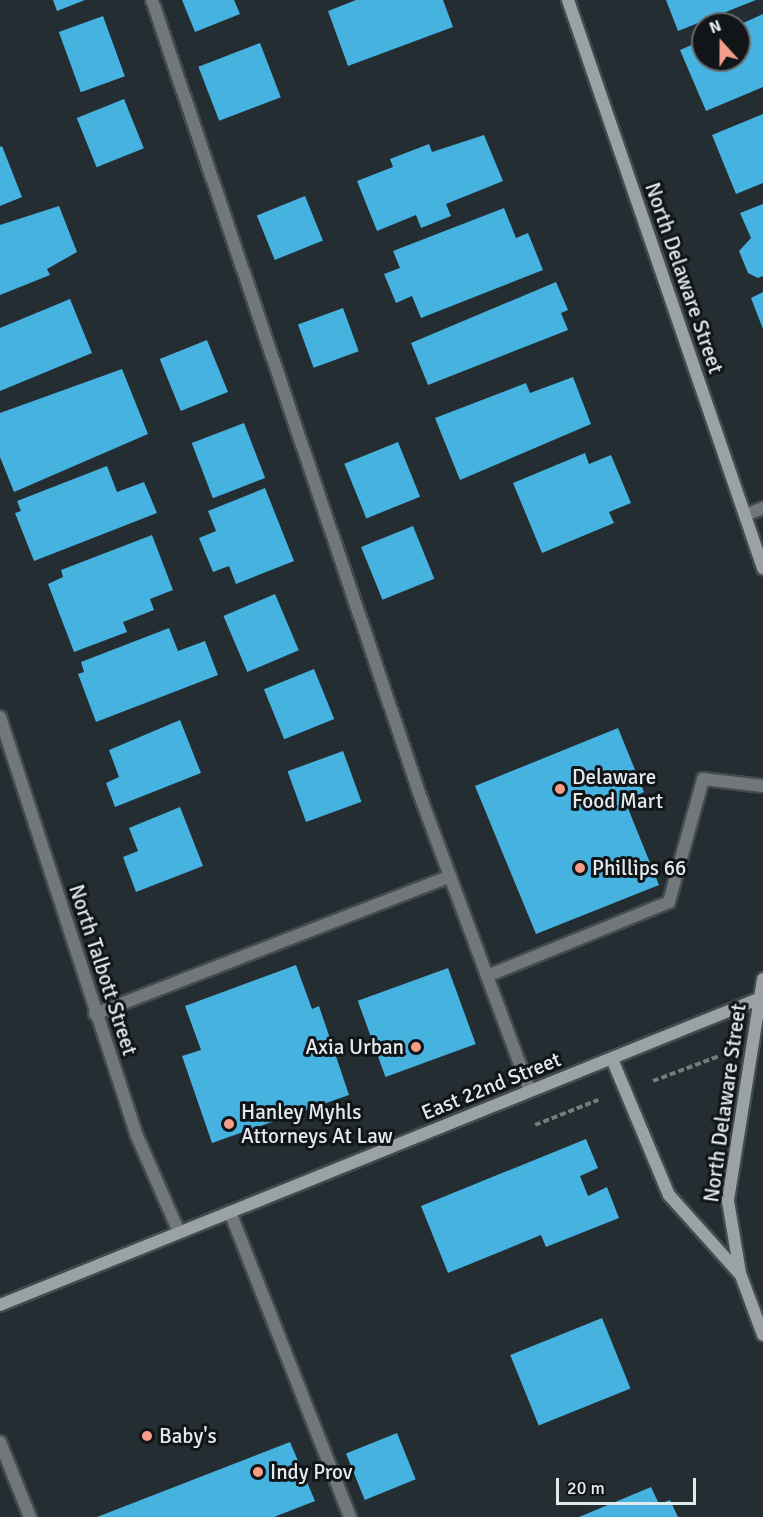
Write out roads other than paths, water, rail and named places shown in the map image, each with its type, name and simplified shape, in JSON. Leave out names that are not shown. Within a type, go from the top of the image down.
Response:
[{"type":"main road","name":"North Delaware Street","points":[[568,0],[763,568]]},
{"type":"main road","name":"North Delaware Street","points":[[763,979],[728,1201],[740,1274],[763,1335]]},
{"type":"main road","name":"East 22nd Street","points":[[0,1305],[761,998]]},
{"type":"main road","points":[[612,1059],[669,1195],[740,1274]]},
{"type":"street","points":[[153,0],[233,249],[450,876],[530,1091]]},
{"type":"street","points":[[745,515],[763,507]]},
{"type":"street","name":"North Talbott Street","points":[[0,717],[95,1014],[179,1232]]},
{"type":"street","points":[[487,975],[669,902],[703,779],[763,786]]},
{"type":"street","points":[[95,1014],[450,876]]},
{"type":"street","points":[[230,1212],[350,1517]]},
{"type":"street","points":[[0,1442],[30,1517]]},
{"type":"place","name":"Delaware Food Mart","points":[[560,789]]},
{"type":"place","name":"Phillips 66","points":[[580,868]]},
{"type":"place","name":"Axia Urban","points":[[416,1047]]},
{"type":"place","name":"Hanley Myhls Attorneys At Law","points":[[229,1124]]},
{"type":"place","name":"Baby's","points":[[147,1436]]},
{"type":"place","name":"Indy Prov","points":[[258,1472]]}]
